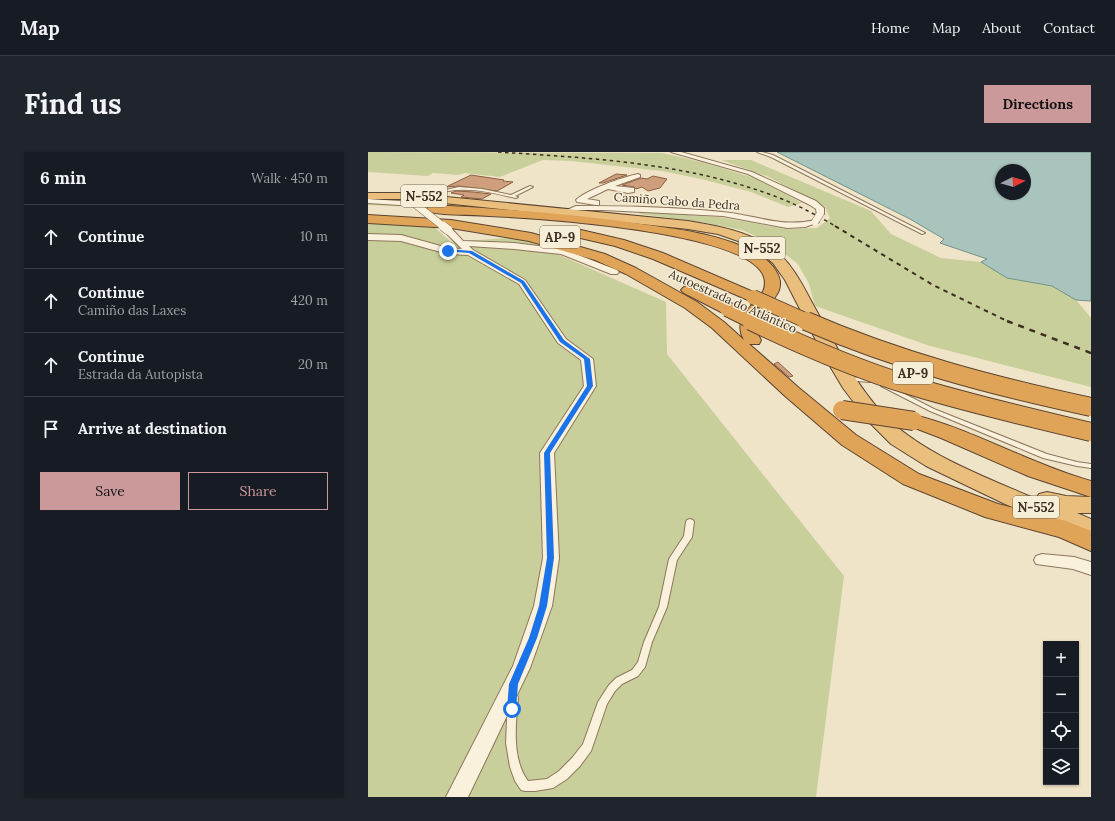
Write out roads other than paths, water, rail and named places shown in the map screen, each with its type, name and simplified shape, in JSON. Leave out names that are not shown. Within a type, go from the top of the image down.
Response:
[{"type":"highway","name":"N-552","points":[[368,191],[479,203]]},
{"type":"highway","name":"N-552","points":[[368,196],[406,196],[699,226],[728,233],[758,245],[773,256],[790,275],[847,379],[870,412],[888,430],[906,444],[941,466],[1024,503],[1070,518],[1091,528]]},
{"type":"highway","name":"Autoestrada do Atlántico","points":[[368,208],[432,211],[507,219],[558,228],[619,243],[680,265],[825,343],[930,379],[1091,419]]},
{"type":"highway","points":[[368,208],[492,212],[608,223],[709,240],[742,251],[762,264],[768,270],[773,281],[770,295],[750,317],[748,329],[755,344],[780,370],[812,397],[842,410],[914,421],[934,427],[1026,467],[1069,483],[1091,489]]},
{"type":"highway","points":[[368,216],[462,220],[550,237],[589,248],[648,270],[744,300],[842,326],[948,361],[1023,381],[1091,395]]},
{"type":"highway","points":[[368,219],[450,224],[531,237],[600,257],[631,271],[691,305],[718,325],[792,392],[849,440],[911,479],[993,511],[1066,530],[1091,542]]},
{"type":"highway","name":"Autoestrada do Atlántico","points":[[744,300],[911,361],[967,378],[1091,407]]},
{"type":"highway","points":[[744,300],[788,339],[853,366],[997,411],[1091,432]]},
{"type":"highway","name":"N-552","points":[[982,484],[1021,495],[1066,504],[1091,505]]},
{"type":"street","name":"Camiño Cabo da Pedra","points":[[566,212],[576,208],[603,208],[722,214],[787,226],[805,225],[815,222],[820,214],[820,208],[813,203],[762,178],[674,152]]},
{"type":"street","name":"Camiño Cabo da Pedra","points":[[603,208],[600,204],[580,200],[584,196],[608,187],[630,176],[638,176]]},
{"type":"street","name":"Camiño Cabo da Pedra","points":[[608,187],[631,190],[628,191]]},
{"type":"street","points":[[368,200],[415,204],[448,230],[466,248],[522,282],[562,341],[587,359],[590,386],[547,453],[551,558],[543,606],[533,638],[514,684],[457,797]]},
{"type":"street","points":[[368,237],[401,238],[448,251],[466,248],[514,246],[563,252],[614,272]]},
{"type":"street","points":[[1042,560],[1074,563],[1091,569]]},
{"type":"lane","points":[[760,152],[772,156],[923,233]]},
{"type":"lane","points":[[427,197],[437,191],[456,188],[513,197],[531,187]]},
{"type":"lane","points":[[847,379],[874,381],[932,410],[1045,456],[1091,466]]},
{"type":"lane","points":[[514,684],[510,736],[515,768],[519,780],[525,786],[549,784],[562,775],[576,762],[587,747],[603,702],[612,688],[619,681],[635,673],[642,664],[648,642],[664,607],[673,559],[688,537],[690,522]]},
{"type":"water","points":[[777,152],[1091,152],[1091,301],[1076,300],[1052,286],[1007,278],[981,262],[987,259],[940,243],[944,239],[910,219]]},
{"type":"railway","points":[[498,152],[604,160],[674,169],[709,176],[777,197],[808,211],[837,227]]},
{"type":"railway","points":[[835,226],[933,285],[1009,322]]},
{"type":"railway","points":[[1007,321],[1091,353]]}]
